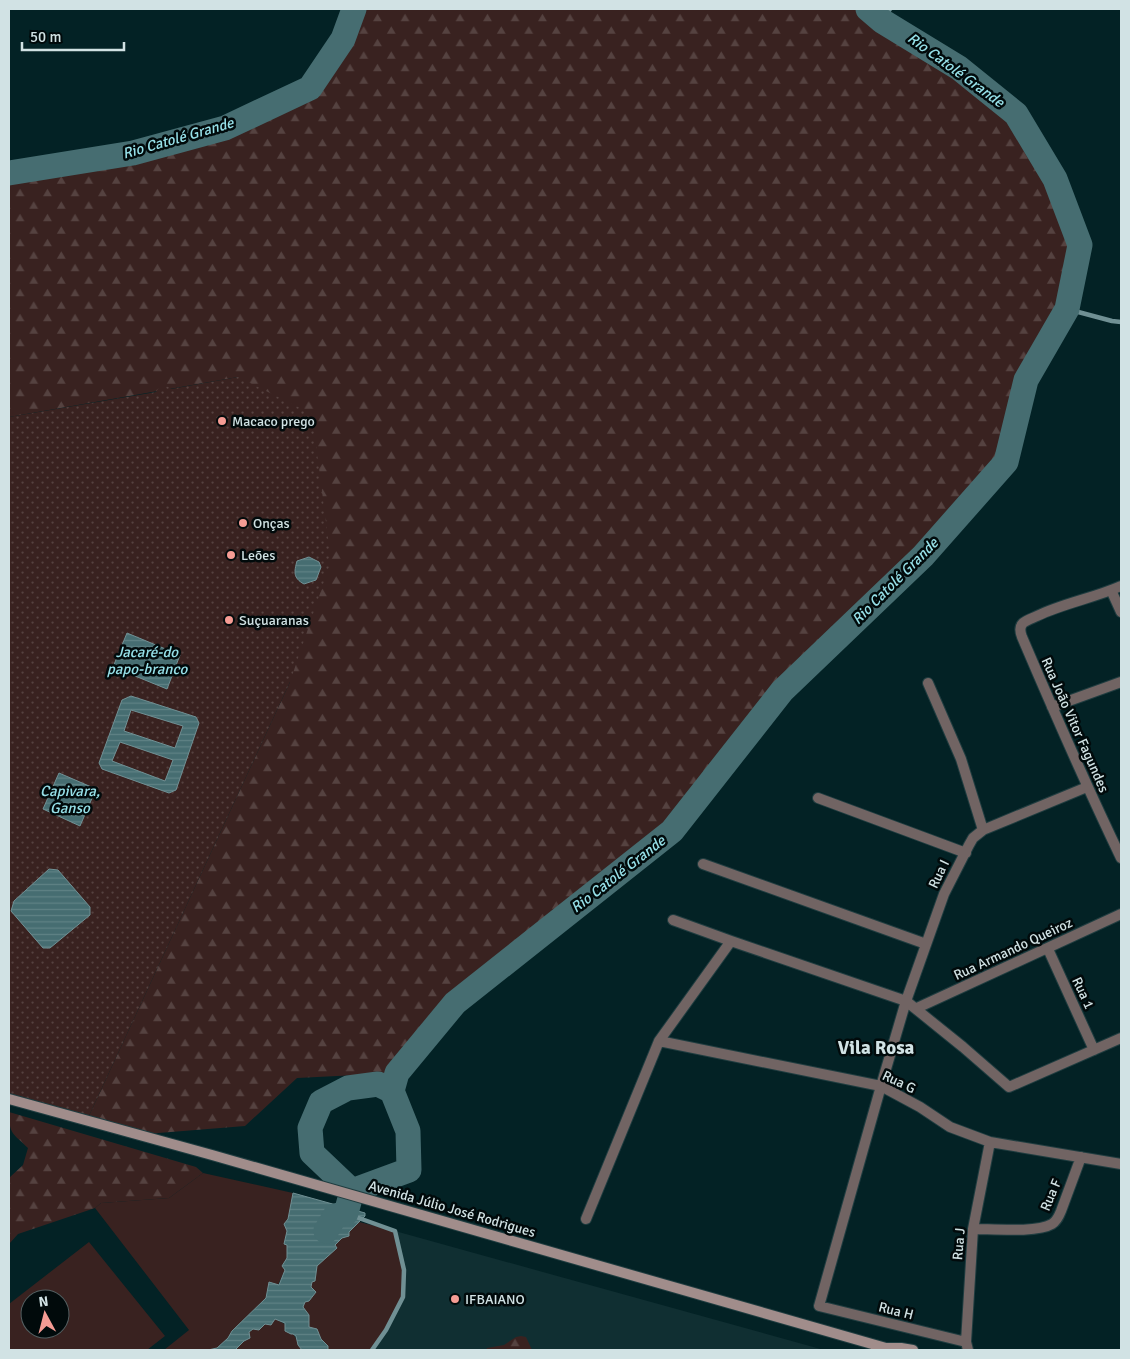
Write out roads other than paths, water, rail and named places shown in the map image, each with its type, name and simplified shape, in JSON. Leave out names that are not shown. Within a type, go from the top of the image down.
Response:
[{"type":"main road","name":"Avenida Júlio José Rodrigues","points":[[9,1099],[251,1166],[888,1349],[901,1348],[913,1350]]},
{"type":"street","points":[[1121,586],[1111,590],[1121,612]]},
{"type":"street","name":"Rua João Vitor Fagundes","points":[[1111,590],[1048,611],[1025,622],[1020,628],[1022,637],[1087,787],[1121,858]]},
{"type":"street","points":[[1052,707],[1121,682]]},
{"type":"street","points":[[928,683],[961,759],[983,830],[1087,787]]},
{"type":"street","points":[[818,798],[966,853]]},
{"type":"street","name":"Rua I","points":[[819,1306],[880,1086],[906,1001],[944,894],[972,838],[983,830]]},
{"type":"street","points":[[703,864],[926,944]]},
{"type":"street","name":"Rua Armando Queiroz","points":[[916,1008],[1121,914]]},
{"type":"street","points":[[673,920],[906,1001],[1009,1087],[1121,1038]]},
{"type":"street","points":[[586,1219],[659,1041],[731,941]]},
{"type":"street","name":"Rua 1","points":[[1048,949],[1094,1050]]},
{"type":"street","name":"Rua G","points":[[659,1041],[880,1086],[920,1107],[950,1127],[990,1142],[1121,1164]]},
{"type":"street","name":"Rua J","points":[[967,1346],[973,1229],[990,1142]]},
{"type":"street","name":"Rua F","points":[[973,1229],[1031,1229],[1052,1224],[1057,1220],[1061,1211],[1081,1157]]},
{"type":"street","name":"Rua H","points":[[819,1306],[967,1346]]},
{"type":"water","points":[[309,557],[319,562],[321,567],[316,580],[304,584],[296,577],[295,568],[297,561]]},
{"type":"water","name":"Jacaré-do papo-branco","points":[[127,633],[180,655],[167,689],[113,667]]},
{"type":"water","points":[[131,696],[196,717],[199,723],[176,790],[169,793],[102,769],[99,763],[122,700]],"holes":[[[131,710],[183,726],[175,748],[124,731]],[[120,742],[173,760],[165,781],[112,761]]]},
{"type":"water","name":"Capivara, Ganso","points":[[59,773],[96,789],[80,826],[43,809]]},
{"type":"water","points":[[49,869],[58,870],[90,907],[90,915],[50,948],[43,948],[11,911],[14,901]]},
{"type":"water","points":[[293,1193],[365,1213],[365,1216],[349,1232],[349,1236],[342,1238],[335,1245],[337,1248],[317,1266],[315,1281],[312,1282],[311,1287],[316,1292],[309,1301],[305,1302],[303,1307],[309,1315],[309,1327],[317,1329],[321,1339],[328,1346],[328,1350],[302,1350],[298,1345],[296,1336],[285,1331],[285,1323],[275,1319],[271,1325],[265,1324],[259,1330],[253,1329],[249,1332],[250,1338],[235,1350],[208,1350],[217,1348],[266,1298],[269,1282],[279,1285],[285,1270],[282,1266],[287,1258],[287,1245],[284,1244],[287,1231],[284,1224],[288,1219]]},
{"type":"waterway","name":"Rio Catolé Grande","points":[[9,173],[133,153],[225,128],[310,88],[343,39],[354,9]]},
{"type":"waterway","name":"Rio Catolé Grande","points":[[326,1231],[335,1216],[346,1213],[352,1191],[409,1170],[408,1131],[392,1091],[397,1073],[455,1003],[672,831],[782,691],[923,556],[1006,462],[1026,380],[1067,309],[1080,245],[1055,179],[1016,114],[959,68],[882,21],[868,9]]},
{"type":"waterway","points":[[882,21],[890,9]]},
{"type":"waterway","points":[[1067,309],[1121,322]]},
{"type":"waterway","name":"Rio Catolé Grande","points":[[352,1191],[312,1153],[310,1128],[321,1102],[348,1088],[378,1084],[392,1091]]},
{"type":"waterway","points":[[356,1217],[395,1231],[404,1270],[403,1297],[386,1330],[372,1350]]},
{"type":"place","name":"Macaco prego","points":[[222,421]]},
{"type":"place","name":"Onças","points":[[243,523]]},
{"type":"place","name":"Leões","points":[[231,555]]},
{"type":"place","name":"Suçuaranas","points":[[229,620]]},
{"type":"place","name":"IFBAIANO","points":[[455,1299]]},
{"type":"district","name":"Vila Rosa","points":[[876,1048]]}]
